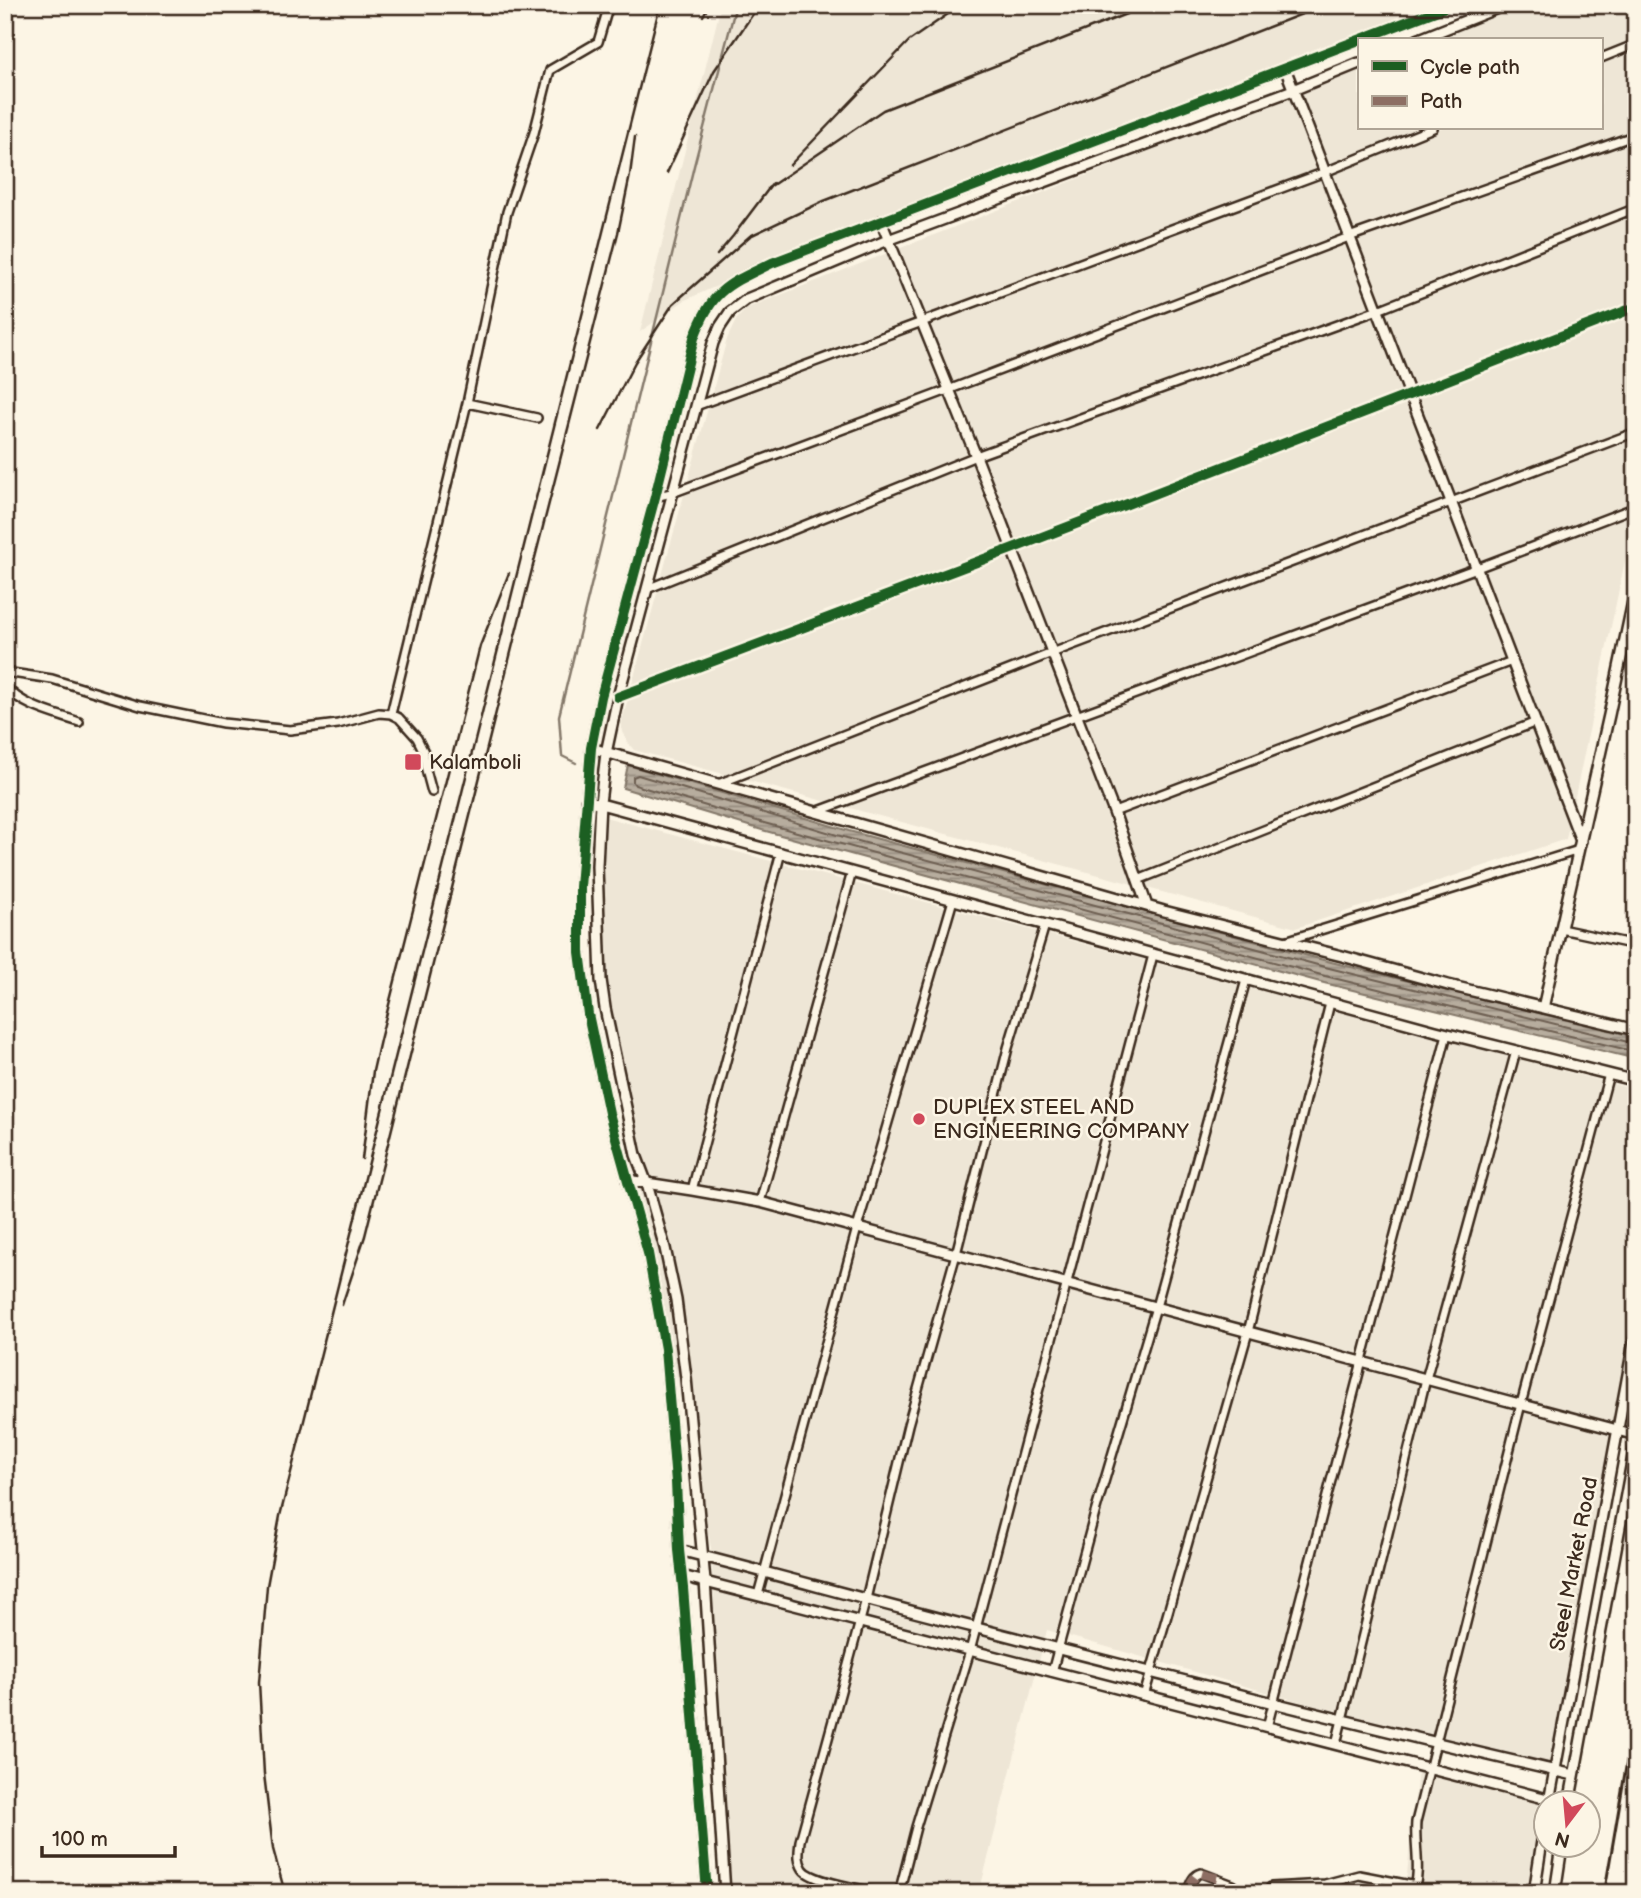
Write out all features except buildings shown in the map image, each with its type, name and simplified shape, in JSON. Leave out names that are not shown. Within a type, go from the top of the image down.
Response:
[{"type":"highway","points":[[1612,1893],[1636,1753]]},
{"type":"highway","points":[[1623,1893],[1636,1818]]},
{"type":"street","points":[[391,714],[467,403],[507,212],[534,133],[550,71],[598,42],[609,5]]},
{"type":"street","points":[[1364,38],[1451,5]]},
{"type":"street","points":[[1422,38],[1505,5]]},
{"type":"street","points":[[706,1893],[665,1349],[648,1253],[609,1113],[588,1014],[580,951],[580,887],[591,748],[601,696],[655,497],[694,338],[711,301],[722,290],[736,280],[772,263],[1358,40]]},
{"type":"street","points":[[1602,58],[1636,44]]},
{"type":"street","points":[[725,1893],[705,1581],[686,1378],[676,1300],[665,1248],[636,1155],[604,999],[597,866],[600,801],[618,697],[713,343],[730,312],[747,299],[888,240],[1358,63]]},
{"type":"street","points":[[1285,68],[1536,722],[1580,845]]},
{"type":"street","points":[[696,406],[1325,172],[1428,130]]},
{"type":"street","points":[[655,497],[948,390],[1349,237],[1636,135]]},
{"type":"street","points":[[647,589],[976,456],[1378,310],[1636,208]]},
{"type":"street","points":[[881,221],[976,456],[1114,812],[1147,906]]},
{"type":"street","points":[[618,697],[1011,549],[1636,307]]},
{"type":"street","points":[[467,403],[537,418]]},
{"type":"street","points":[[716,785],[1052,653],[1636,432]]},
{"type":"street","points":[[815,812],[1077,717],[1636,507]]},
{"type":"street","points":[[1543,1008],[1635,589]]},
{"type":"street","points":[[1114,812],[1512,661]]},
{"type":"street","points":[[5,672],[52,679],[140,706],[223,723],[290,730],[338,724],[379,713],[391,714],[399,718],[417,738],[424,752],[432,792]]},
{"type":"street","points":[[5,686],[34,707],[79,722]]},
{"type":"street","points":[[1138,880],[1536,722]]},
{"type":"street","points":[[591,748],[606,759],[716,785],[1147,906],[1448,985],[1636,1030]]},
{"type":"street","points":[[586,798],[1330,1003],[1636,1081]]},
{"type":"street","points":[[1284,941],[1580,845]]},
{"type":"street","points":[[692,1190],[781,852]]},
{"type":"street","points":[[760,1202],[852,872]]},
{"type":"street","points":[[758,1595],[857,1228],[953,900]]},
{"type":"street","points":[[878,1893],[818,1878],[805,1872],[800,1863],[800,1841],[860,1622],[908,1425],[956,1254],[1008,1048],[1045,925]]},
{"type":"street","points":[[1561,929],[1636,945]]},
{"type":"street","points":[[900,1893],[916,1827],[970,1651],[1153,955]]},
{"type":"street","points":[[1052,1672],[1095,1513],[1156,1307],[1245,980]]},
{"type":"street","points":[[1144,1696],[1248,1332],[1330,1003]]},
{"type":"street","points":[[1267,1727],[1447,1034]]},
{"type":"street","points":[[1336,1744],[1426,1379],[1516,1051]]},
{"type":"street","points":[[1267,1893],[1271,1887],[1325,1884],[1360,1875],[1414,1889],[1418,1870],[1416,1822],[1521,1404],[1609,1074]]},
{"type":"street","points":[[627,1181],[760,1202],[1636,1437]]},
{"type":"street","name":"Steel Market Road","points":[[1551,1790],[1636,1331]]},
{"type":"street","name":"Steel Market Road","points":[[1571,1790],[1636,1437]]},
{"type":"street","points":[[679,1550],[1436,1744],[1574,1775]]},
{"type":"street","points":[[682,1576],[1532,1796]]},
{"type":"street","points":[[1534,1893],[1539,1860]]},
{"type":"street","points":[[1555,1893],[1560,1860]]},
{"type":"street","points":[[1187,1893],[1196,1874],[1200,1873],[1233,1885],[1242,1893]]},
{"type":"shaded area","points":[[721,5],[1441,5],[733,279],[685,300],[640,332]]},
{"type":"shaded area","points":[[1522,5],[1636,5],[1636,509],[1566,839],[1296,928],[634,750],[622,732],[621,724],[727,339],[736,320],[747,308],[1358,69],[1358,130],[1602,130],[1602,38],[1437,38]]},
{"type":"shaded area","points":[[605,817],[1636,1090],[1636,1296],[1551,1773],[1047,1630],[979,1893],[728,1893],[711,1548],[618,1083],[600,923]]},
{"type":"shaded area","points":[[1419,1761],[1532,1793],[1532,1860],[1536,1860],[1531,1893],[1400,1893],[1407,1875]]},
{"type":"water","points":[[628,765],[849,831],[1327,961],[1636,1037],[1636,1059],[1324,983],[762,830],[623,788]]},
{"type":"waterway","points":[[576,763],[562,756],[559,716],[736,5]]},
{"type":"railway","points":[[285,1893],[273,1849],[264,1774],[259,1682],[267,1586],[280,1516],[660,5]]},
{"type":"railway","points":[[703,16],[709,5]]},
{"type":"railway","points":[[667,173],[714,71],[759,5]]},
{"type":"railway","points":[[790,165],[909,41],[965,5]]},
{"type":"railway","points":[[768,188],[883,110],[1149,5]]},
{"type":"railway","points":[[600,430],[635,362],[673,304],[750,236],[824,201],[1325,5]]},
{"type":"railway","points":[[342,1305],[365,1236],[618,233],[635,137]]},
{"type":"railway","points":[[717,255],[773,183]]},
{"type":"railway","points":[[362,1159],[373,1071],[380,1040],[480,646],[509,573]]},
{"type":"marked path","points":[[1187,1893],[1198,1873],[1217,1878]]},
{"type":"cycle path","points":[[1364,38],[1451,5]]},
{"type":"cycle path","points":[[707,1893],[665,1349],[648,1253],[609,1113],[588,1014],[580,952],[580,887],[591,748],[601,697],[655,497],[694,338],[707,309],[723,290],[772,263],[1358,40]]},
{"type":"cycle path","points":[[618,697],[1011,549],[1636,307]]},
{"type":"place","name":"Kalamboli","points":[[413,762]]},
{"type":"place","name":"DUPLEX STEEL AND ENGINEERING COMPANY","points":[[919,1119]]}]
